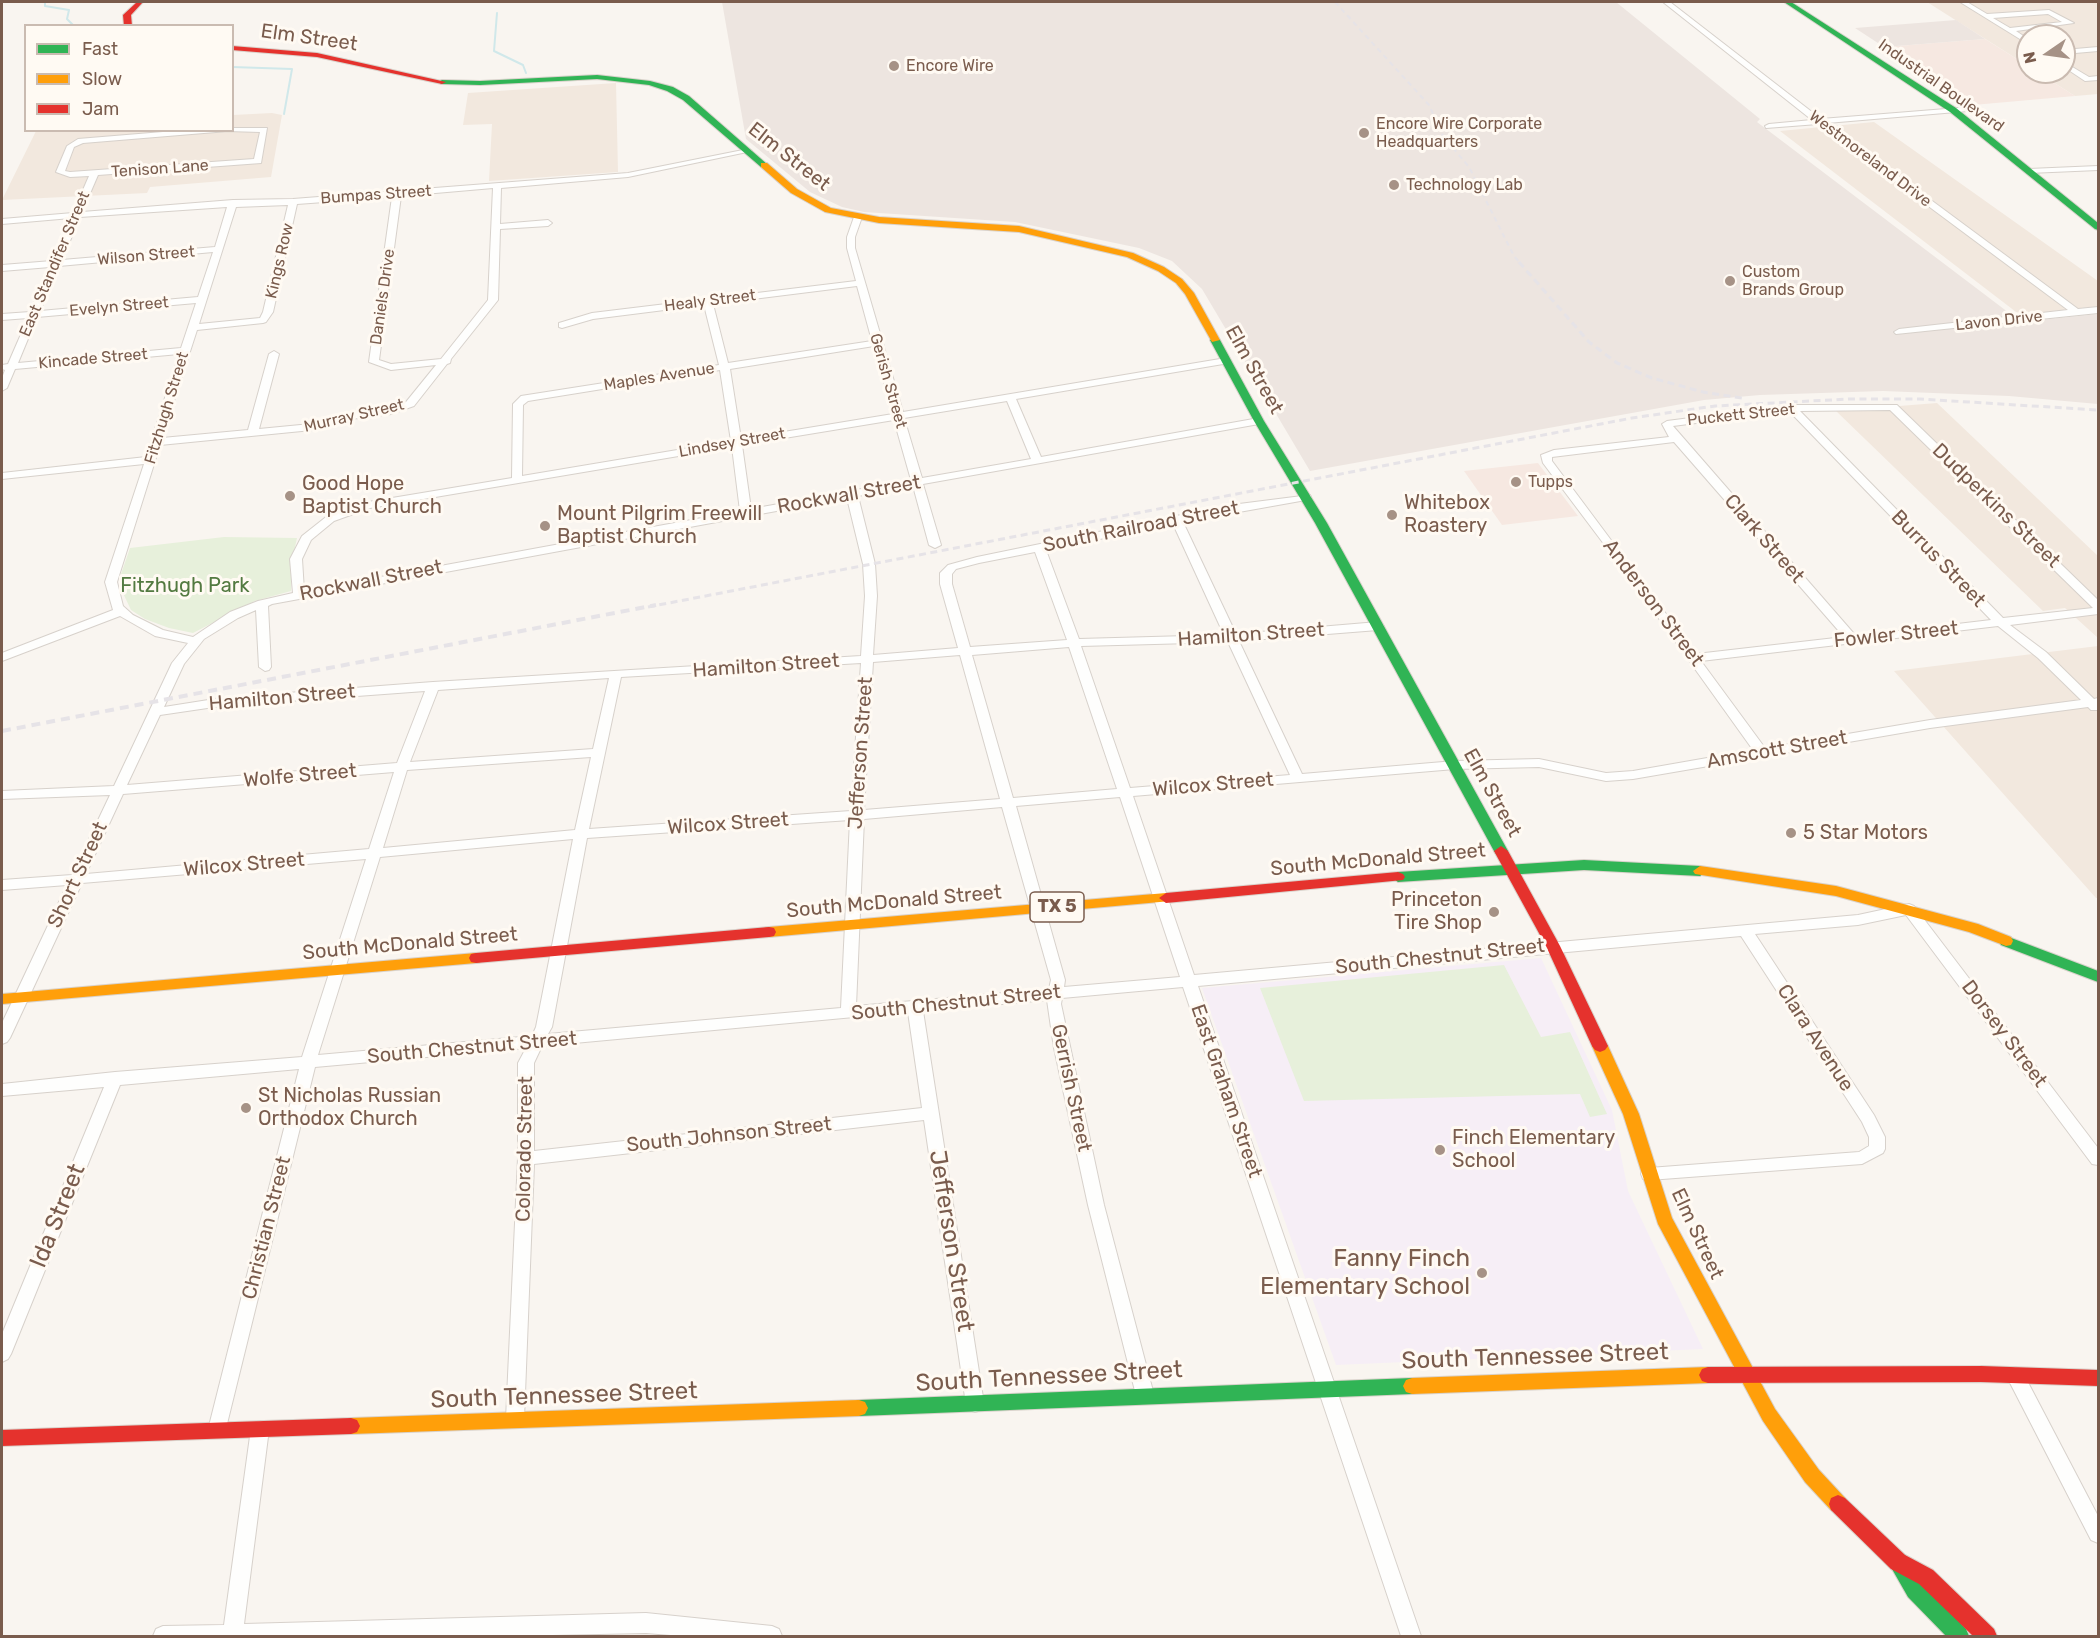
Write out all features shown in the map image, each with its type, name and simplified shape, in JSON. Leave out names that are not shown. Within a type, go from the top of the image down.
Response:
[{"type":"main road","points":[[128,24],[127,15],[140,2]]},
{"type":"main road","name":"Industrial Boulevard","points":[[1787,2],[1953,110],[2098,228]]},
{"type":"main road","name":"Industrial Boulevard","points":[[1804,2],[1968,109],[2098,211]]},
{"type":"main road","points":[[1836,33],[1851,32]]},
{"type":"main road","name":"Elm Street","points":[[234,48],[317,55],[441,82],[480,83],[587,77],[644,82],[681,95],[806,200],[828,210],[858,217],[1009,228],[1138,258],[1167,272],[1186,288],[1259,421],[1306,497],[1378,626],[1553,946],[1631,1114],[1664,1219],[1746,1373],[1780,1432],[1812,1476],[1898,1562]]},
{"type":"main road","name":"South McDonald Street","points":[[2,999],[1511,868],[1612,865],[1714,872],[1836,891],[1909,909],[2000,938],[2098,977]]},
{"type":"main road","name":"South Tennessee Street","points":[[2,1438],[975,1404],[1145,1395],[1746,1373],[2015,1375],[2098,1378]]},
{"type":"main road","points":[[1898,1562],[1915,1590],[1959,1636]]},
{"type":"main road","points":[[1898,1562],[1926,1577],[1987,1636]]},
{"type":"street","name":"Westmoreland Drive","points":[[1666,2],[1820,122],[2076,312]]},
{"type":"street","points":[[1963,2],[2016,35]]},
{"type":"street","points":[[1987,16],[2049,12],[2070,23],[2008,30]]},
{"type":"street","points":[[2076,51],[2098,49]]},
{"type":"street","points":[[2076,72],[2088,79],[2098,78]]},
{"type":"street","points":[[1769,126],[1968,109]]},
{"type":"street","name":"Tenison Lane","points":[[200,132],[78,142],[70,147],[60,171],[63,175],[94,174],[258,161],[265,133],[263,129],[234,130]]},
{"type":"street","name":"Bumpas Street","points":[[2,221],[233,203],[293,202],[638,173],[748,151]]},
{"type":"street","points":[[2029,171],[2098,168]]},
{"type":"street","name":"East Standifer Street","points":[[2,388],[6,367],[33,315],[53,264],[94,174]]},
{"type":"street","name":"Murray Street","points":[[158,442],[312,427],[350,416],[402,408],[415,400],[493,300],[500,275],[497,185]]},
{"type":"street","name":"Daniels Drive","points":[[397,194],[374,362],[391,366],[447,361]]},
{"type":"street","name":"Kings Row","points":[[192,328],[263,320],[268,312],[293,202]]},
{"type":"street","name":"Fitzhugh Street","points":[[121,612],[111,592],[112,576],[158,442],[184,351],[233,203]]},
{"type":"street","name":"Gerish Street","points":[[858,217],[851,237],[851,248],[935,544]]},
{"type":"street","points":[[497,227],[548,223]]},
{"type":"street","name":"Wilson Street","points":[[2,268],[218,249]]},
{"type":"street","name":"Healy Street","points":[[562,325],[592,316],[860,283]]},
{"type":"street","name":"Evelyn Street","points":[[2,317],[201,300]]},
{"type":"street","points":[[708,302],[727,377],[746,513]]},
{"type":"street","name":"Lavon Drive","points":[[1899,332],[2098,310]]},
{"type":"street","name":"Maples Avenue","points":[[517,479],[518,404],[522,399],[877,343]]},
{"type":"street","name":"Kincade Street","points":[[6,367],[184,351]]},
{"type":"street","points":[[253,432],[274,354]]},
{"type":"street","name":"Lindsey Street","points":[[299,595],[296,562],[298,550],[309,534],[330,519],[368,505],[1226,361]]},
{"type":"street","points":[[1010,397],[1037,461]]},
{"type":"street","name":"Puckett Street","points":[[1677,439],[1668,429],[1667,424],[1791,408],[1893,407]]},
{"type":"street","name":"Dudperkins Street","points":[[1893,407],[2098,606]]},
{"type":"street","name":"Burrus Street","points":[[1791,408],[2001,624],[2042,655],[2096,705]]},
{"type":"street","name":"Rockwall Street","points":[[155,712],[181,658],[194,641],[219,622],[262,603],[1259,421]]},
{"type":"street","name":"Puckett Street","points":[[1546,455],[1677,439]]},
{"type":"street","name":"Clark Street","points":[[1677,439],[1852,639]]},
{"type":"street","name":"Anderson Street","points":[[1546,455],[1547,461],[1761,752]]},
{"type":"street","points":[[2,476],[151,460]]},
{"type":"street","name":"Jefferson Street","points":[[848,1014],[857,815],[871,596],[869,564],[852,495]]},
{"type":"street","name":"South Railroad Street","points":[[977,560],[1176,519],[1306,497]]},
{"type":"street","points":[[1176,519],[1298,778]]},
{"type":"street","name":"East Graham Street","points":[[1039,547],[1125,792],[1325,1388],[1411,1636]]},
{"type":"street","name":"Gerrish Street","points":[[977,560],[952,567],[946,573],[946,584],[1058,980],[1054,1004],[1062,1048],[1096,1205],[1145,1395]]},
{"type":"street","points":[[262,603],[265,667]]},
{"type":"street","name":"Fowler Street","points":[[1694,658],[2098,611]]},
{"type":"street","points":[[2,657],[121,612],[153,631],[194,641]]},
{"type":"street","name":"Hamilton Street","points":[[155,712],[221,702],[433,686],[867,660],[1074,643],[1231,638],[1378,626]]},
{"type":"street","name":"Colorado Street","points":[[515,1419],[526,1158],[526,1064],[544,1027],[581,834],[616,675]]},
{"type":"street","name":"Christian Street","points":[[217,1430],[308,1063],[402,767],[433,686]]},
{"type":"street","name":"Amscott Street","points":[[1455,765],[1539,763],[1606,777],[1930,724],[2096,705]]},
{"type":"street","name":"Short Street","points":[[2,1038],[155,712]]},
{"type":"street","name":"Wolfe Street","points":[[2,795],[118,790],[556,754],[598,753]]},
{"type":"street","name":"Wilcox Street","points":[[2,885],[376,854],[581,834],[857,815],[1455,765]]},
{"type":"street","name":"South Chestnut Street","points":[[2,1090],[1867,919],[1909,909]]},
{"type":"street","name":"Dorsey Street","points":[[1909,909],[2098,1159]]},
{"type":"street","name":"Clara Avenue","points":[[1649,1174],[1862,1158],[1877,1149],[1877,1137],[1868,1119],[1745,930]]},
{"type":"street","name":"Jefferson Street","points":[[915,1007],[975,1404]]},
{"type":"street","name":"Ida Street","points":[[2,1354],[115,1078]]},
{"type":"street","name":"South Johnson Street","points":[[526,1158],[931,1113]]},
{"type":"street","points":[[2015,1375],[2098,1534]]},
{"type":"street","points":[[232,1636],[260,1429]]},
{"type":"street","points":[[163,1636],[232,1636],[646,1623],[771,1636]]},
{"type":"shaded area","name":"Encore Wire","points":[[722,2],[1616,2],[1760,119],[1757,122],[2021,322],[2098,314],[2098,404],[2009,396],[1883,391],[1760,395],[1704,400],[1310,471],[1202,289],[1172,261],[1139,248],[1015,222],[864,212],[842,207],[810,192],[746,139]]},
{"type":"shaded area","points":[[1927,2],[2098,2],[2098,94],[2075,96],[2056,84],[2076,84],[2076,24],[2016,24],[2016,58]]},
{"type":"shaded area","points":[[1956,20],[1985,39],[1884,47],[1855,28]]},
{"type":"shaded area","points":[[1985,39],[2016,58],[2016,84],[2056,84],[2075,96],[1973,105],[1884,47]]},
{"type":"shaded area","points":[[616,83],[618,172],[489,181],[492,124],[463,125],[468,93]]},
{"type":"shaded area","points":[[272,113],[282,115],[271,177],[150,187],[147,193],[2,200],[36,132],[234,132],[234,115]]},
{"type":"shaded area","points":[[1874,122],[2098,281],[2098,306],[2020,315],[1780,131]]},
{"type":"shaded area","points":[[1937,403],[2098,556],[2098,638],[2065,608],[2043,611],[1836,411]]},
{"type":"shaded area","name":"Tupps","points":[[1538,463],[1578,516],[1502,525],[1464,471]]},
{"type":"shaded area","points":[[2098,646],[2098,898],[2096,898],[1894,671]]},
{"type":"shaded area","name":"Finch Elementary School","points":[[1541,958],[1612,1110],[1628,1191],[1703,1349],[1336,1365],[1202,988]]},
{"type":"green space","name":"Fitzhugh Park","points":[[224,537],[297,538],[291,566],[291,591],[255,601],[193,633],[169,628],[145,619],[131,610],[122,591],[120,577],[130,548]]},
{"type":"green space","points":[[1504,965],[1541,1037],[1570,1032],[1607,1114],[1590,1117],[1580,1094],[1304,1101],[1260,988]]},
{"type":"waterway","points":[[45,2],[45,6],[69,10],[67,19],[72,24]]},
{"type":"waterway","points":[[497,13],[494,51],[523,65],[526,73]]},
{"type":"waterway","points":[[234,67],[292,69],[284,114]]},
{"type":"railway","points":[[1335,2],[1429,105],[1443,136],[1469,167],[1514,256],[1521,264]]},
{"type":"railway","points":[[1519,262],[1589,342],[1617,363],[1652,378],[1703,392],[1742,398]]},
{"type":"railway","points":[[648,607],[1632,418],[1715,406],[1849,399],[1920,399],[2098,410]]},
{"type":"railway","points":[[2,731],[656,605]]},
{"type":"traffic: fast","points":[[1787,2],[1953,110],[2098,227]]},
{"type":"traffic: fast","points":[[442,82],[480,83],[597,77],[650,83],[670,89],[686,98],[764,165]]},
{"type":"traffic: fast","points":[[1215,340],[1259,421],[1321,523],[1501,851]]},
{"type":"traffic: fast","points":[[1398,877],[1584,865],[1700,871]]},
{"type":"traffic: fast","points":[[2006,941],[2098,977]]},
{"type":"traffic: fast","points":[[859,1408],[1412,1386]]},
{"type":"traffic: fast","points":[[1898,1562],[1915,1590],[1959,1636]]},
{"type":"traffic: slow","points":[[764,165],[794,191],[828,210],[879,220],[1019,229],[1130,255],[1161,269],[1179,281],[1189,293],[1215,340]]},
{"type":"traffic: slow","points":[[1700,871],[1836,891],[1973,928],[2006,941]]},
{"type":"traffic: slow","points":[[769,932],[1166,898]]},
{"type":"traffic: slow","points":[[2,999],[476,958]]},
{"type":"traffic: slow","points":[[1600,1046],[1631,1114],[1664,1219],[1769,1415],[1812,1476],[1838,1504]]},
{"type":"traffic: slow","points":[[1412,1386],[1708,1375]]},
{"type":"traffic: slow","points":[[351,1426],[859,1408]]},
{"type":"traffic: jam","points":[[128,24],[127,15],[140,2]]},
{"type":"traffic: jam","points":[[234,48],[317,55],[442,82]]},
{"type":"traffic: jam","points":[[1501,851],[1553,946],[1600,1046]]},
{"type":"traffic: jam","points":[[1166,898],[1398,877]]},
{"type":"traffic: jam","points":[[476,958],[769,932]]},
{"type":"traffic: jam","points":[[1708,1375],[1981,1374],[2098,1378]]},
{"type":"traffic: jam","points":[[2,1438],[351,1426]]},
{"type":"traffic: jam","points":[[1838,1504],[1898,1562],[1926,1577],[1987,1636]]},
{"type":"place","name":"Encore Wire","points":[[894,66]]},
{"type":"place","name":"Encore Wire Corporate Headquarters","points":[[1364,133]]},
{"type":"place","name":"Technology Lab","points":[[1394,185]]},
{"type":"place","name":"Custom Brands Group","points":[[1730,281]]},
{"type":"place","name":"Tupps","points":[[1516,482]]},
{"type":"place","name":"Good Hope Baptist Church","points":[[290,496]]},
{"type":"place","name":"Whitebox Roastery","points":[[1392,515]]},
{"type":"place","name":"Mount Pilgrim Freewill Baptist Church","points":[[545,526]]},
{"type":"place","name":"5 Star Motors","points":[[1791,833]]},
{"type":"place","name":"Princeton Tire Shop","points":[[1494,912]]},
{"type":"place","name":"St Nicholas Russian Orthodox Church","points":[[246,1108]]},
{"type":"place","name":"Finch Elementary School","points":[[1440,1150]]},
{"type":"place","name":"Fanny Finch Elementary School","points":[[1482,1273]]}]
